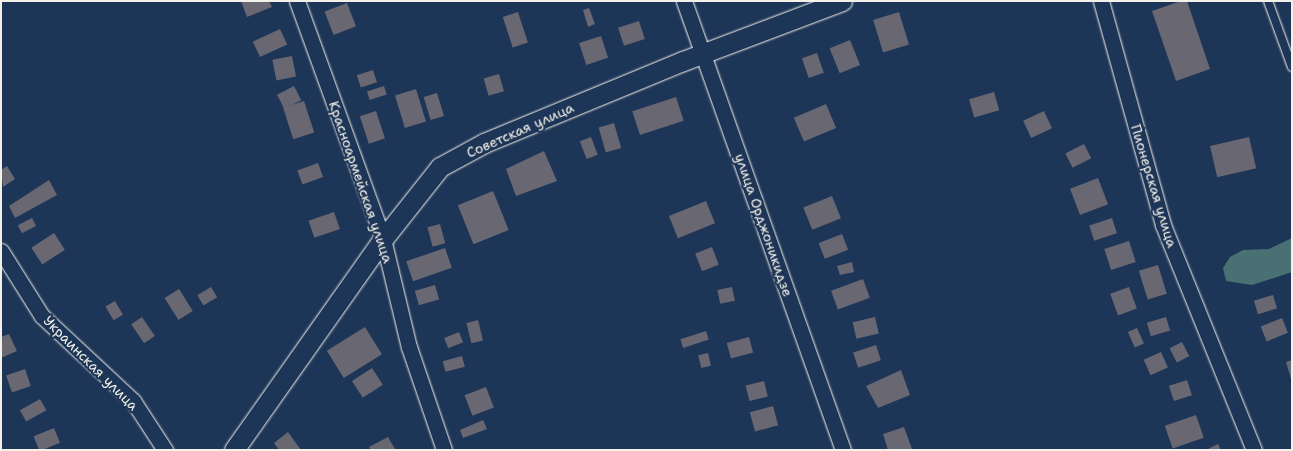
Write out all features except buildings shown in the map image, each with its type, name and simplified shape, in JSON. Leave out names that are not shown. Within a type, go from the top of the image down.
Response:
[{"type":"street","name":"Красноармейская улица","points":[[297,1],[383,239],[409,347],[444,450]]},
{"type":"street","name":"улица Орджоникидзе","points":[[684,1],[843,450]]},
{"type":"street","name":"Советская улица","points":[[234,450],[383,239],[440,167],[484,143],[704,54],[842,1]]},
{"type":"street","name":"Пионерская улица","points":[[1101,1],[1163,225],[1254,450]]},
{"type":"street","name":"Украинская улица","points":[[1,251],[42,316],[133,401],[165,450]]},
{"type":"lane","points":[[1268,1],[1292,67]]},
{"type":"green space","points":[[1292,238],[1292,272],[1252,285],[1226,281],[1223,268],[1230,257],[1243,250],[1269,249]]}]
